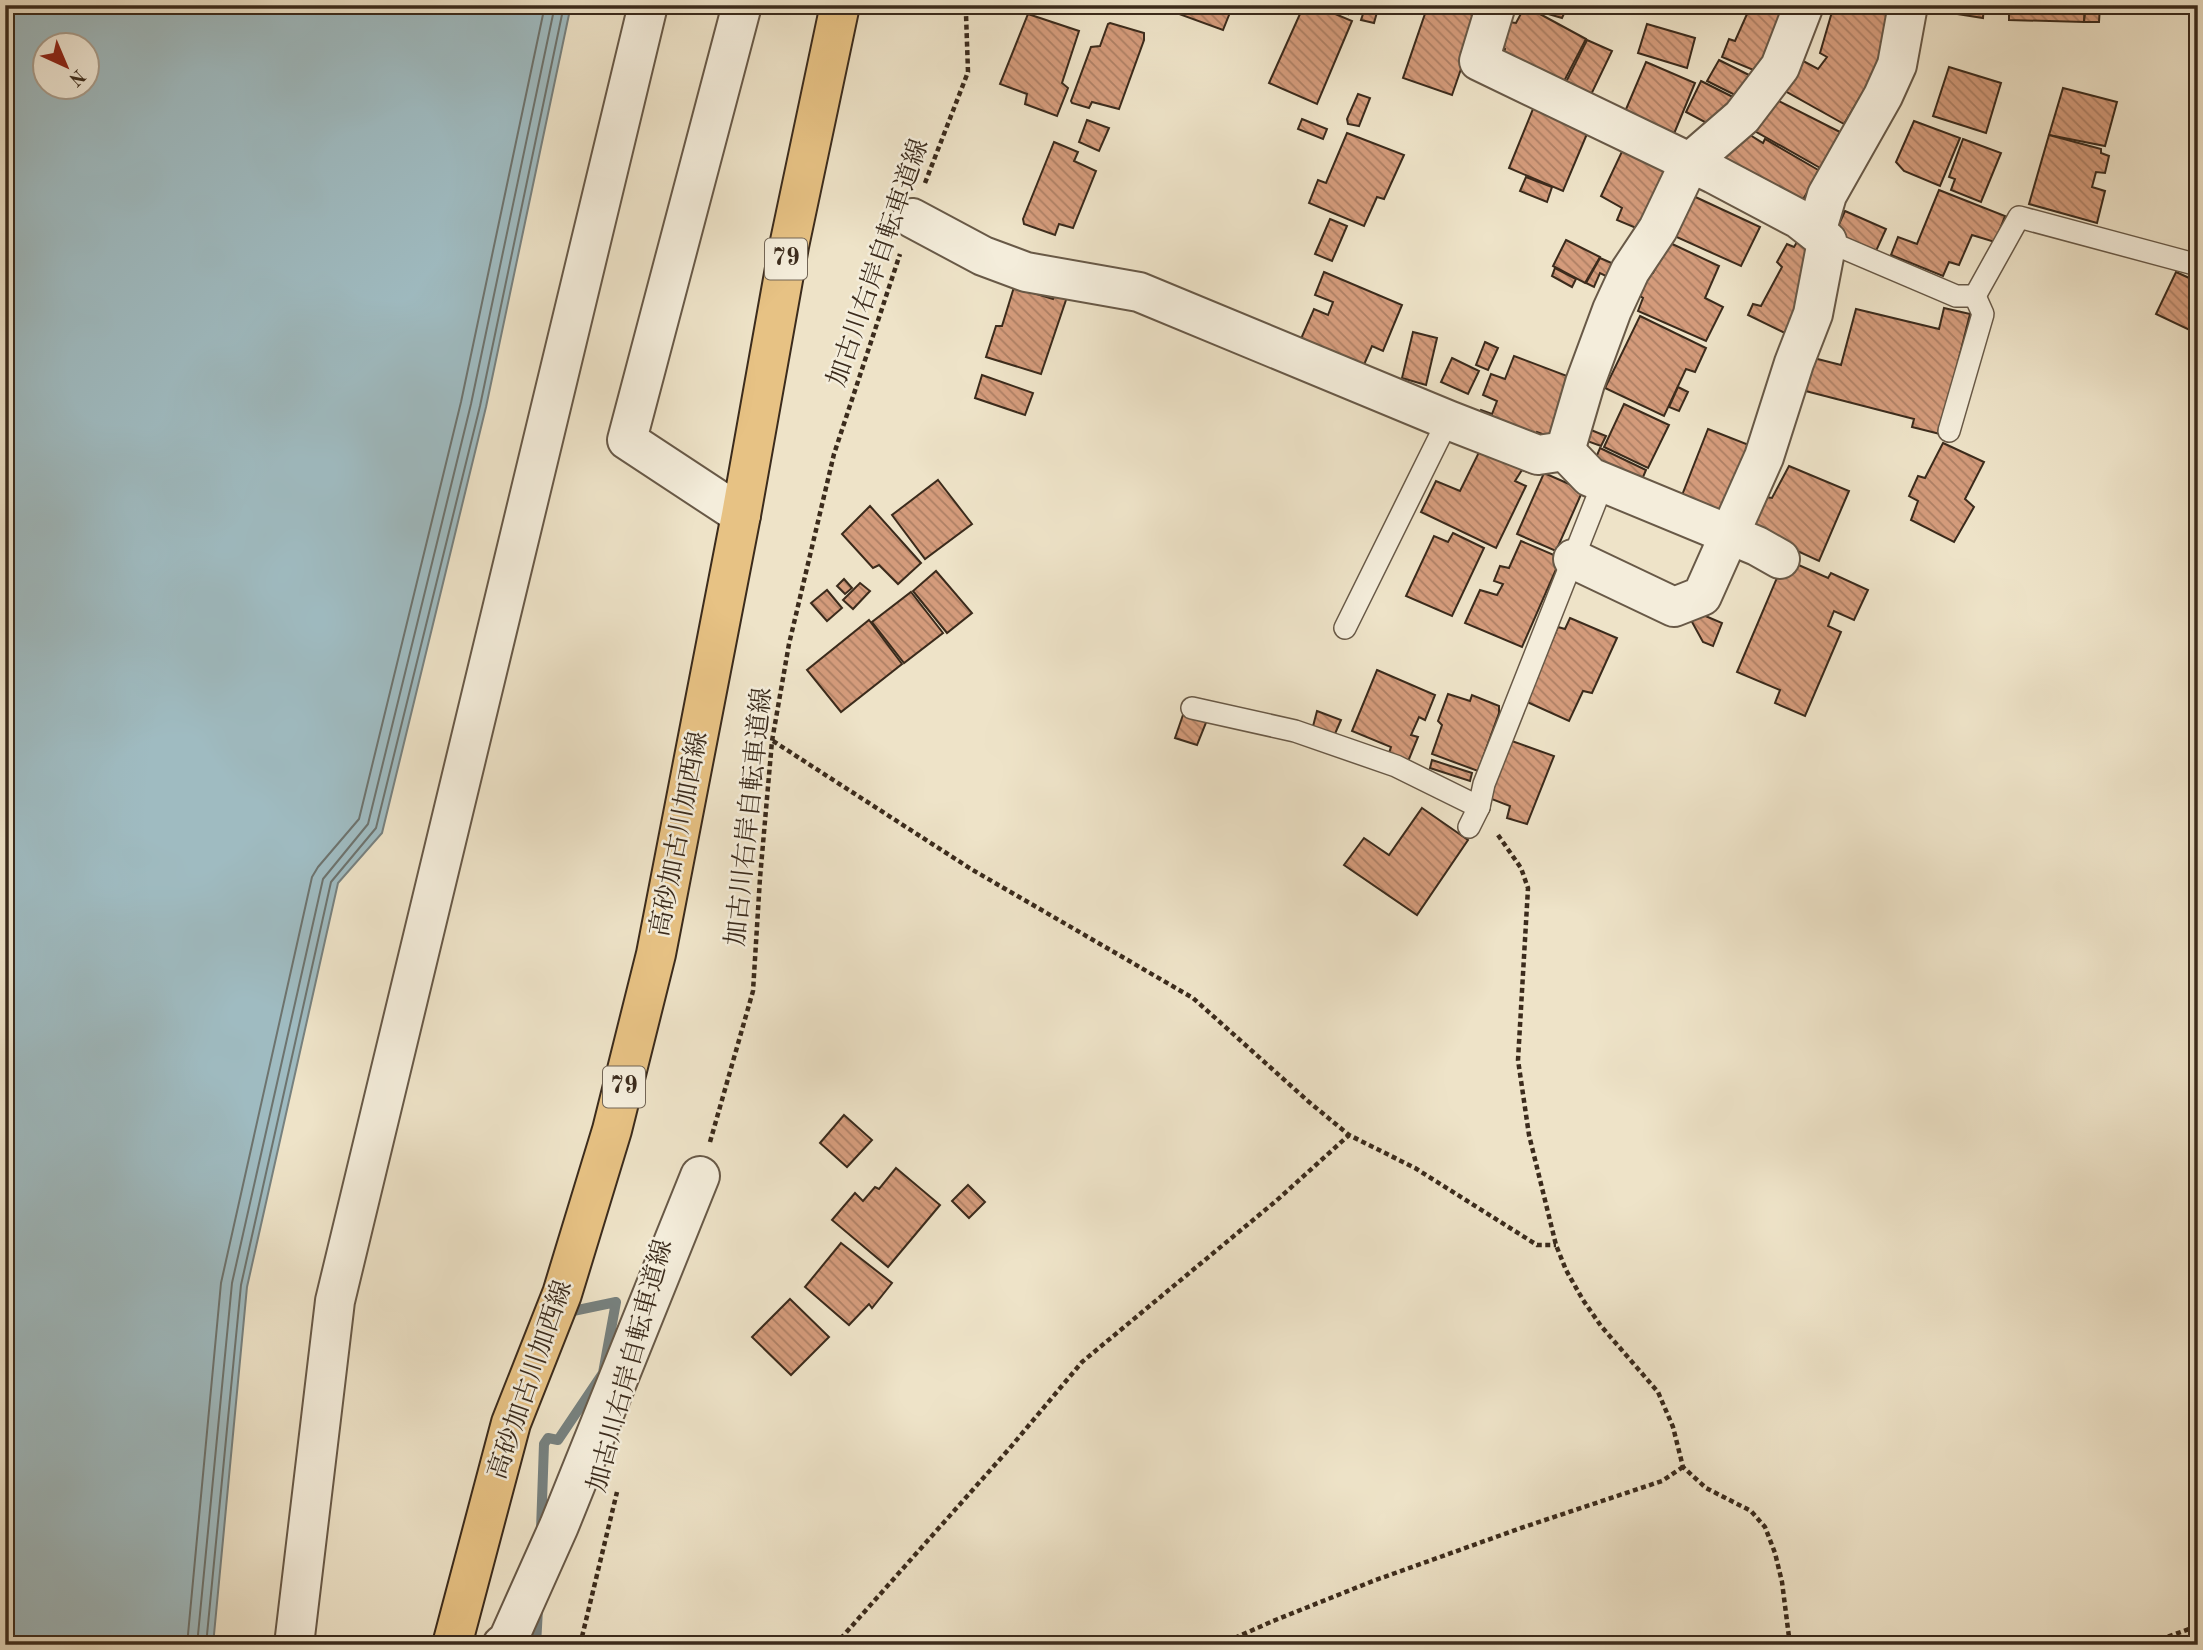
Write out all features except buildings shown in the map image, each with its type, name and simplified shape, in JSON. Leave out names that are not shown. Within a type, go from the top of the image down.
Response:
[{"type":"main road","name":"高砂加古川加西線","points":[[452,1645],[511,1423],[562,1294],[628,1073],[656,954],[741,515],[789,246],[840,5]]},
{"type":"street","points":[[294,1645],[335,1301],[648,5]]},
{"type":"street","points":[[741,515],[627,440],[742,5]]},
{"type":"street","points":[[1496,5],[1479,61],[1690,162],[1799,219],[1821,237]]},
{"type":"street","points":[[1565,451],[1585,383],[1612,310],[1630,271],[1658,229],[1690,162],[1742,117],[1780,67],[1804,5]]},
{"type":"street","points":[[1573,559],[1674,607],[1702,596],[1764,457],[1813,314],[1827,195],[1897,65],[1908,5]]},
{"type":"street","points":[[912,218],[983,256],[1026,272],[1139,292],[1538,455],[1565,451]]},
{"type":"street","points":[[1565,451],[1590,477],[1757,546],[1780,559]]},
{"type":"street","points":[[502,1645],[508,1640],[559,1526],[701,1176]]},
{"type":"lane","points":[[1975,296],[2019,217],[2198,265]]},
{"type":"lane","points":[[1821,237],[1956,296],[1975,296]]},
{"type":"lane","points":[[1948,431],[1983,314],[1975,296]]},
{"type":"lane","points":[[1345,628],[1448,420]]},
{"type":"lane","points":[[1469,827],[1603,483]]},
{"type":"lane","points":[[1192,708],[1295,731],[1395,765],[1479,807]]},
{"type":"path","name":"加古川右岸自転車道線","points":[[701,1176],[753,991],[772,741],[789,644],[834,454],[912,218],[968,72],[966,14],[954,5]]},
{"type":"path","points":[[772,741],[971,869],[1193,998],[1349,1135],[1415,1168],[1537,1245],[1556,1245]]},
{"type":"path","points":[[1479,807],[1521,868],[1528,888],[1518,1060],[1530,1135],[1556,1245],[1573,1285],[1589,1309],[1658,1392],[1673,1427],[1683,1467],[1706,1488],[1751,1511],[1765,1527],[1780,1573],[1790,1645]]},
{"type":"path","points":[[835,1645],[1009,1449],[1082,1362],[1276,1201],[1349,1135]]},
{"type":"path","points":[[1219,1645],[1273,1620],[1373,1581],[1521,1528],[1662,1482],[1683,1467]]},
{"type":"path","name":"加古川右岸自転車道線","points":[[580,1645],[618,1488]]},
{"type":"path","points":[[2144,1645],[2198,1626]]},
{"type":"water","points":[[5,5],[571,5],[486,407],[382,833],[338,883],[247,1287],[213,1645],[5,1645]]},
{"type":"waterway","points":[[541,1530],[544,1444],[548,1438],[558,1440],[603,1373],[616,1302],[573,1311],[575,1301]]},
{"type":"waterway","points":[[536,1645],[538,1609]]}]
